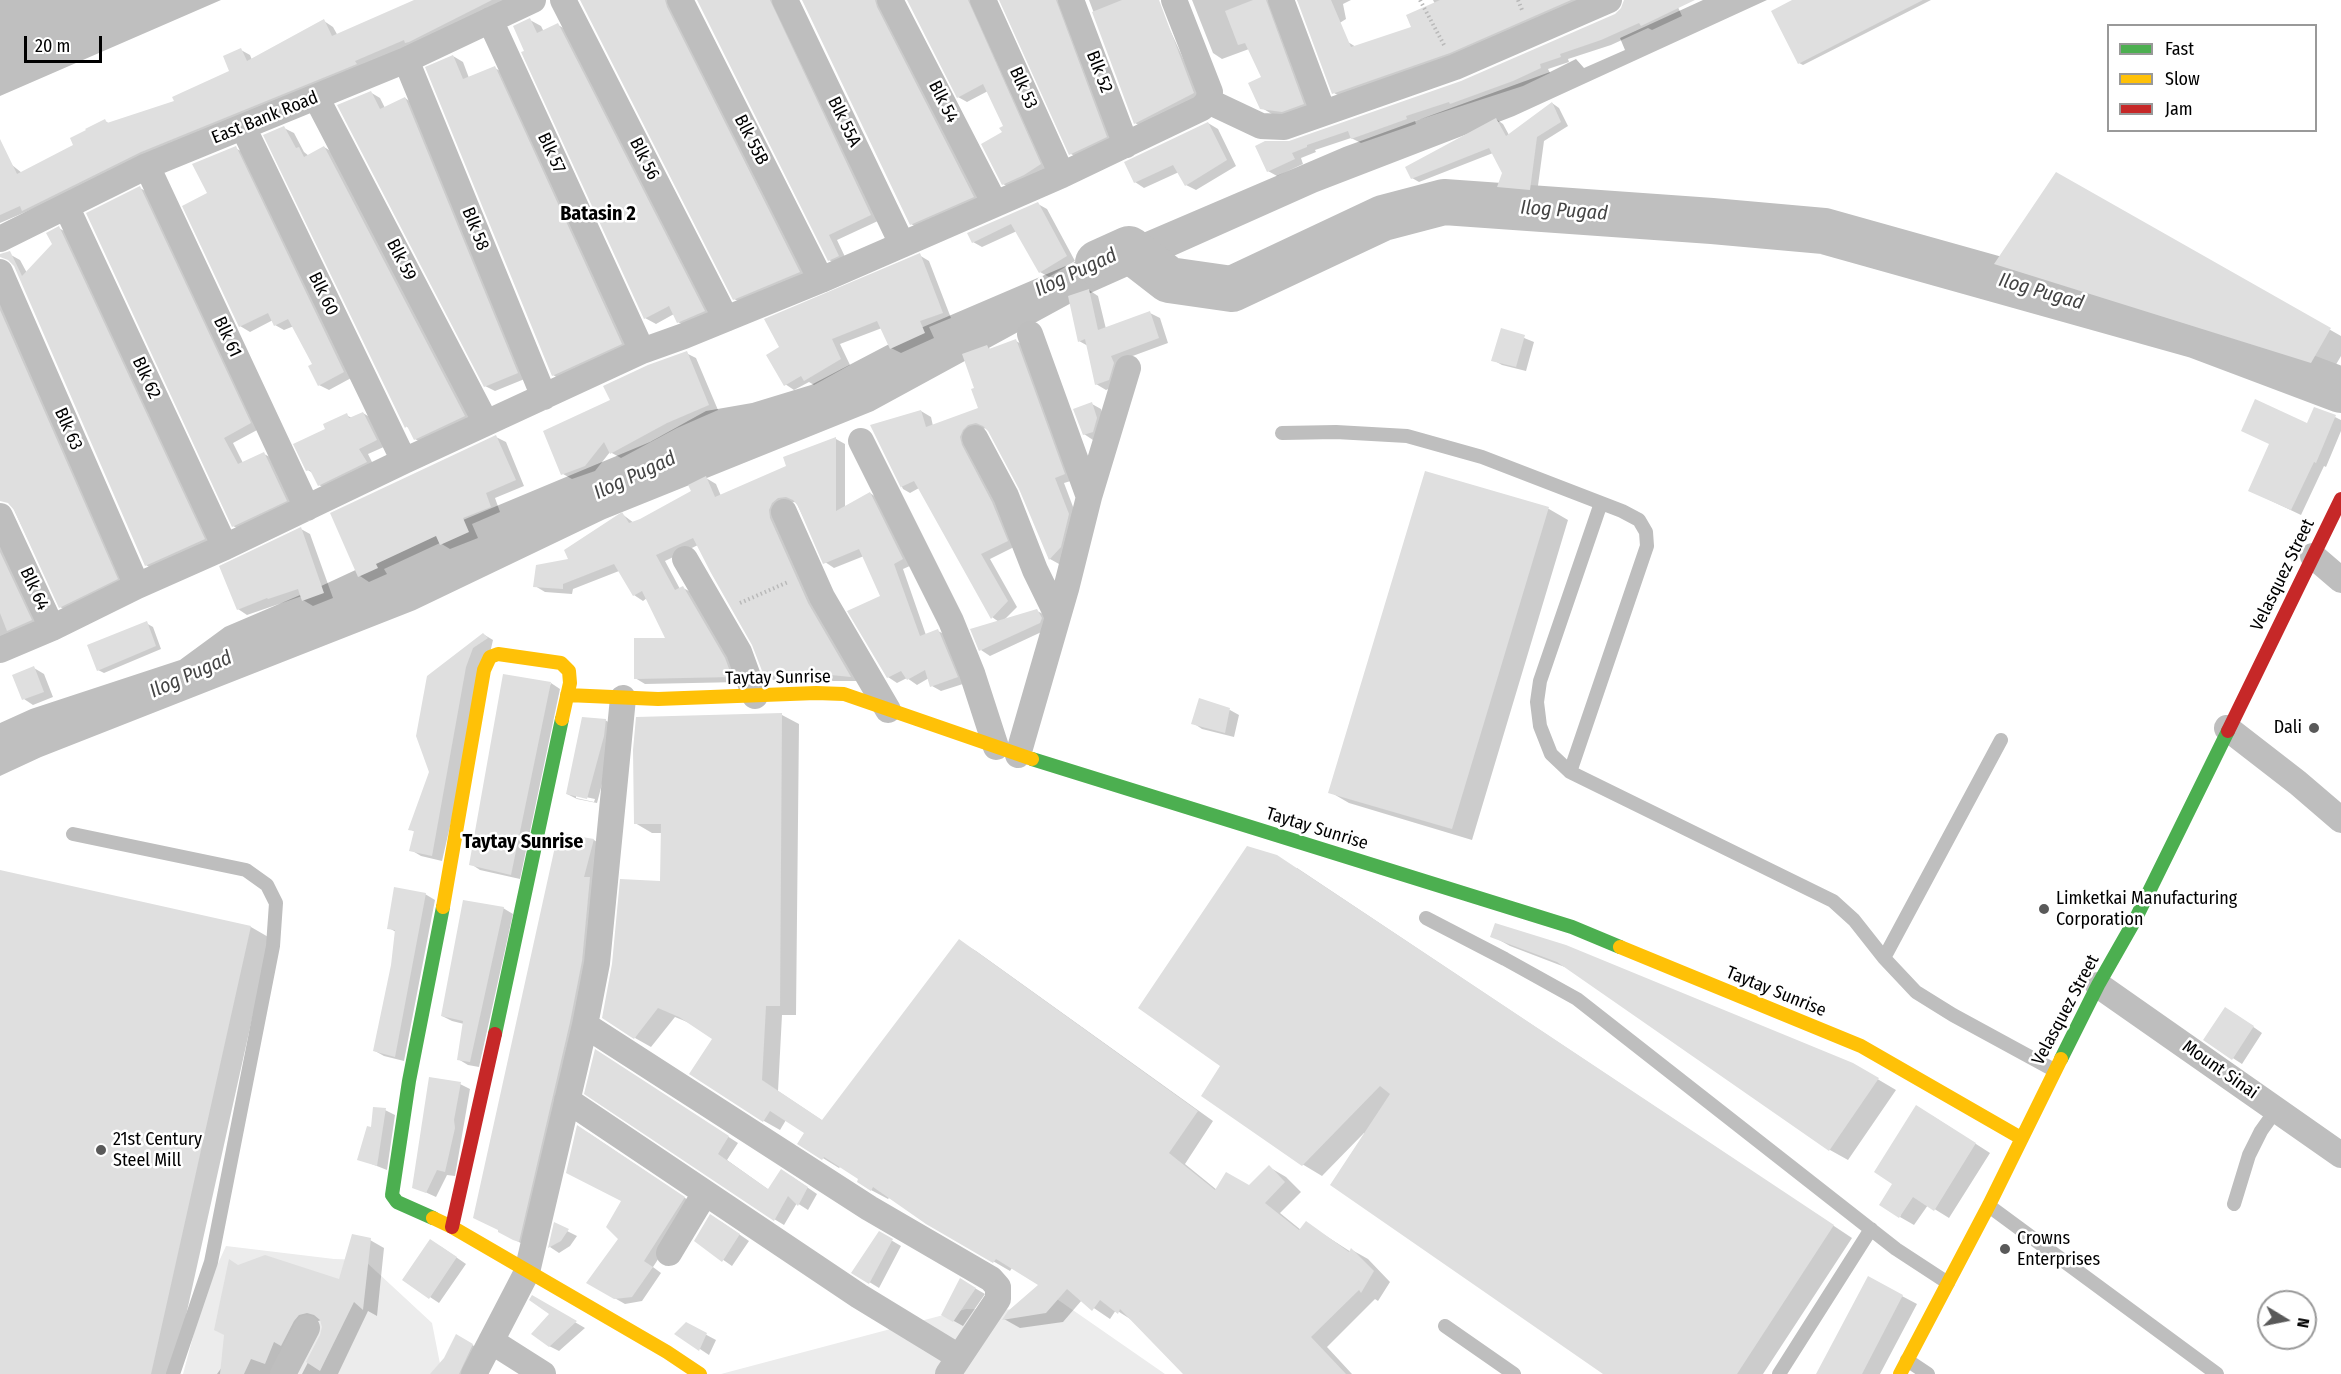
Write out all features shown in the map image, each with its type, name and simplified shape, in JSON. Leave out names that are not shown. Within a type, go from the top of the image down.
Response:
[{"type":"street","name":"East Bank Road","points":[[0,239],[67,208],[147,166],[406,60],[533,0]]},
{"type":"street","name":"Blk 56","points":[[563,0],[726,319]]},
{"type":"street","name":"Blk 55B","points":[[681,0],[821,280]]},
{"type":"street","name":"Blk 55A","points":[[785,0],[902,244]]},
{"type":"street","name":"Blk 54","points":[[890,0],[995,204]]},
{"type":"street","name":"Blk 53","points":[[983,0],[1062,175]]},
{"type":"street","name":"Blk 52","points":[[1071,0],[1126,145]]},
{"type":"street","points":[[0,650],[225,548],[404,461],[642,351],[821,280],[1062,175],[1202,108],[1209,101],[1210,92],[1174,0]]},
{"type":"street","points":[[1281,0],[1323,112]]},
{"type":"street","points":[[1209,101],[1261,126],[1284,127],[1455,67],[1581,6],[1609,0]]},
{"type":"street","name":"Blk 57","points":[[490,20],[642,351]]},
{"type":"street","name":"Blk 58","points":[[406,60],[544,397]]},
{"type":"street","name":"Blk 59","points":[[316,97],[486,423]]},
{"type":"street","name":"Blk 60","points":[[243,127],[404,461]]},
{"type":"street","name":"Blk 61","points":[[147,166],[307,508]]},
{"type":"street","name":"Blk 62","points":[[67,208],[225,548]]},
{"type":"street","name":"Blk 63","points":[[0,273],[137,586]]},
{"type":"street","points":[[1030,334],[1089,497]]},
{"type":"street","points":[[1007,751],[1066,589],[1089,497],[1128,368]]},
{"type":"street","points":[[975,438],[1006,496],[1035,570],[1057,615]]},
{"type":"street","points":[[861,441],[951,621],[1007,751]]},
{"type":"street","name":"Velasquez Street","points":[[1900,1374],[1989,1205],[2054,1070],[2135,920],[2341,499]]},
{"type":"street","points":[[784,512],[822,597],[888,710]]},
{"type":"street","name":"Blk 64","points":[[0,516],[52,628]]},
{"type":"street","points":[[2313,556],[2341,580]]},
{"type":"street","points":[[685,559],[738,652],[755,696]]},
{"type":"street","points":[[452,1227],[514,950],[570,683],[569,671],[561,663],[498,654],[490,657],[486,662],[440,921],[422,1007],[392,1195],[397,1202],[452,1227],[667,1352],[700,1374]]},
{"type":"street","name":"Taytay Sunrise","points":[[567,695],[623,698],[844,694],[1007,751],[1572,927],[1862,1046],[2021,1138]]},
{"type":"street","points":[[474,1374],[527,1272],[585,1025],[597,963],[623,698]]},
{"type":"street","points":[[2227,728],[2341,820]]},
{"type":"street","name":"Mount Sinai","points":[[2098,985],[2341,1155]]},
{"type":"street","points":[[567,1100],[859,1296],[954,1366],[998,1299],[998,1287],[991,1280],[868,1208],[585,1025]]},
{"type":"street","points":[[669,1253],[705,1193]]},
{"type":"street","points":[[283,1374],[307,1328]]},
{"type":"street","points":[[491,1341],[543,1374]]},
{"type":"lane","points":[[1282,433],[1336,432],[1407,436],[1482,457],[1622,511],[1639,520],[1646,532],[1647,546],[1570,772]]},
{"type":"lane","points":[[1601,503],[1540,681],[1537,702],[1540,726],[1551,754],[1570,772],[1833,901],[1854,920],[1884,958],[1916,992],[1953,1015],[2054,1070]]},
{"type":"lane","points":[[1884,958],[2001,740]]},
{"type":"lane","points":[[73,834],[246,870],[267,885],[276,903],[273,946],[211,1262],[173,1374]]},
{"type":"lane","points":[[1426,918],[1576,999],[1896,1249],[1948,1283]]},
{"type":"lane","points":[[2234,1204],[2249,1155],[2261,1131],[2277,1110]]},
{"type":"lane","points":[[1989,1205],[2217,1374]]},
{"type":"lane","points":[[1779,1374],[1870,1229]]},
{"type":"lane","points":[[1445,1326],[1514,1374]]},
{"type":"lane","points":[[1907,1360],[1928,1374]]},
{"type":"path","points":[[1420,0],[1428,11],[1455,67]]},
{"type":"path","points":[[718,615],[811,572]]},
{"type":"shaded area","points":[[226,1246],[334,1259],[364,1260],[432,1323],[442,1374],[183,1374],[205,1292]]},
{"type":"shaded area","points":[[1054,1297],[1165,1374],[721,1374],[966,1309],[1043,1310]]},
{"type":"water","points":[[0,0],[221,0],[0,96]]},
{"type":"water","points":[[1703,0],[1767,0],[1514,116],[1317,192],[1086,295],[873,411],[605,519],[415,610],[41,757],[0,776],[0,723],[31,709],[180,660],[225,627],[319,587],[463,520],[650,442],[706,411],[752,403],[811,385],[916,330],[1344,147],[1550,72],[1576,59],[1584,68],[1625,50],[1620,38]]},
{"type":"building","points":[[414,0],[492,0],[409,42],[405,43],[404,40],[355,61],[357,64],[141,152],[22,211],[20,206],[0,215],[0,139],[17,174],[73,145],[70,138],[105,119],[107,123],[174,101],[172,97],[229,71],[223,56],[241,48],[247,61],[324,19],[332,36]]},
{"type":"building","points":[[580,0],[665,0],[800,272],[733,300]]},
{"type":"building","points":[[697,0],[770,0],[871,215],[829,235],[839,256],[828,261]]},
{"type":"building","points":[[802,0],[875,0],[974,197],[910,225]]},
{"type":"building","points":[[907,0],[968,0],[1041,164],[1002,185],[981,144],[1002,132],[999,128],[1003,126],[983,84],[957,98]]},
{"type":"building","points":[[999,0],[1056,0],[1107,137],[1069,155]]},
{"type":"building","points":[[1122,0],[1159,0],[1194,93],[1134,124],[1092,12]]},
{"type":"building","points":[[1253,0],[1266,0],[1304,104],[1282,112],[1260,109],[1248,83],[1261,77],[1245,43],[1238,45],[1225,11]]},
{"type":"building","points":[[1297,0],[1331,0],[1351,47],[1411,27],[1406,15],[1440,0],[1571,0],[1450,53],[1332,94]]},
{"type":"building","points":[[1624,0],[1695,0],[1641,26],[1639,23],[1601,40],[1560,54],[1561,57],[1540,64],[1541,68],[1513,81],[1450,104],[1449,102],[1406,116],[1407,119],[1351,139],[1348,131],[1307,145],[1292,153],[1295,159],[1267,172],[1255,146],[1265,141],[1289,141],[1461,81],[1615,14],[1621,8]]},
{"type":"building","points":[[1792,0],[1923,0],[1798,64],[1771,11]]},
{"type":"building","points":[[530,18],[537,33],[558,23],[705,311],[677,323],[669,306],[644,319],[521,52],[524,51],[513,26]]},
{"type":"building","points":[[453,55],[463,79],[495,66],[622,344],[552,376],[425,67]]},
{"type":"building","points":[[371,91],[380,109],[405,97],[518,373],[484,387],[337,105]]},
{"type":"building","points":[[1552,102],[1561,122],[1537,137],[1530,190],[1497,187],[1502,173],[1489,148],[1411,179],[1405,167],[1496,118],[1506,136]]},
{"type":"building","points":[[1208,122],[1227,160],[1185,186],[1173,165],[1134,183],[1124,162]]},
{"type":"building","points":[[284,126],[296,148],[299,147],[304,157],[324,146],[465,416],[414,440],[407,426],[405,428],[263,135]]},
{"type":"building","points":[[236,146],[344,372],[318,386],[308,366],[312,364],[288,319],[274,326],[268,313],[239,327],[182,206],[207,193],[192,164]]},
{"type":"building","points":[[2056,172],[2331,328],[2311,363],[1994,264]]},
{"type":"building","points":[[140,186],[251,423],[224,438],[238,464],[264,452],[287,501],[232,527],[86,213]]},
{"type":"building","points":[[1038,202],[1067,256],[1039,273],[1011,224],[972,243],[967,233]]},
{"type":"building","points":[[59,226],[205,539],[145,566],[14,266],[8,260],[0,257],[0,254],[10,251],[22,276],[52,244],[46,233]]},
{"type":"building","points":[[920,253],[943,313],[920,321],[925,333],[890,349],[877,321],[832,339],[841,359],[804,381],[801,376],[784,386],[766,355],[779,347],[764,319]]},
{"type":"building","points":[[1089,289],[1098,330],[1150,311],[1159,338],[1111,356],[1114,363],[1109,380],[1095,385],[1085,339],[1078,342],[1068,296]]},
{"type":"building","points":[[0,310],[118,579],[59,608],[14,510],[8,503],[0,501]]},
{"type":"building","points":[[1501,328],[1525,335],[1516,367],[1491,361]]},
{"type":"building","points":[[1016,339],[1065,474],[1055,478],[1069,514],[1061,547],[1049,560],[1019,489],[988,431],[976,423],[968,425],[963,430],[960,437],[962,445],[992,502],[1008,541],[981,554],[1008,601],[991,619],[914,481],[901,487],[902,490],[870,425],[921,410],[926,427],[978,408],[971,389],[974,388],[962,354],[987,345],[989,349]]},
{"type":"building","points":[[687,351],[709,405],[667,423],[610,454],[604,442],[585,466],[561,475],[543,431],[610,400],[603,386],[648,365]]},
{"type":"building","points":[[2255,399],[2307,423],[2314,407],[2336,415],[2316,463],[2314,462],[2291,510],[2248,491],[2269,444],[2241,431]]},
{"type":"building","points":[[1092,402],[1097,418],[1093,432],[1083,435],[1073,409]]},
{"type":"building","points":[[363,412],[377,440],[359,449],[367,462],[318,486],[310,470],[306,471],[293,444],[325,429],[323,424],[347,413],[349,418]]},
{"type":"building","points":[[496,435],[516,480],[486,493],[491,507],[463,518],[469,532],[440,545],[436,536],[376,564],[378,568],[358,577],[330,513]]},
{"type":"building","points":[[836,437],[836,511],[870,492],[903,559],[894,564],[920,636],[938,629],[958,677],[930,687],[925,670],[907,680],[901,671],[887,678],[847,611],[880,596],[859,549],[823,564],[798,506],[786,497],[778,498],[772,503],[769,510],[770,518],[808,603],[851,677],[821,674],[764,676],[752,645],[693,538],[656,555],[675,590],[683,586],[725,658],[732,677],[634,679],[634,638],[665,638],[642,591],[633,596],[614,564],[563,584],[563,589],[533,587],[536,565],[568,559],[564,550],[622,512],[629,523],[640,519],[691,491],[688,485],[706,476],[715,497],[786,466],[783,457]]},
{"type":"building","points":[[1425,471],[1549,507],[1452,829],[1328,793]]},
{"type":"building","points":[[301,527],[324,593],[302,601],[298,589],[237,610],[219,566]]},
{"type":"building","points":[[0,552],[32,620],[7,631],[0,613]]},
{"type":"building","points":[[1037,609],[1042,618],[1040,623],[979,651],[970,629]]},
{"type":"building","points":[[147,621],[156,646],[97,671],[87,645]]},
{"type":"building","points":[[483,633],[488,638],[473,648],[466,667],[432,856],[409,851],[414,831],[408,830],[429,772],[416,736],[427,676]]},
{"type":"building","points":[[34,666],[44,692],[22,700],[12,675]]},
{"type":"building","points":[[503,674],[551,682],[511,875],[469,865]]},
{"type":"building","points":[[1199,698],[1230,708],[1225,733],[1191,724]]},
{"type":"building","points":[[782,713],[780,1006],[766,1006],[762,1080],[822,1120],[959,939],[1198,1111],[1169,1153],[1215,1190],[1226,1172],[1249,1185],[1269,1165],[1285,1182],[1265,1203],[1299,1230],[1306,1221],[1349,1252],[1351,1248],[1374,1271],[1361,1293],[1359,1290],[1311,1337],[1346,1374],[1183,1374],[1120,1309],[1118,1314],[1100,1300],[1092,1311],[1067,1289],[1046,1313],[1002,1320],[1008,1311],[1038,1285],[996,1259],[993,1263],[926,1224],[873,1187],[871,1191],[857,1182],[858,1179],[824,1157],[822,1160],[797,1144],[804,1133],[770,1111],[763,1122],[689,1074],[712,1039],[679,1017],[658,1008],[634,1039],[602,1018],[612,964],[620,879],[660,881],[661,824],[634,824],[633,750],[636,717]]},
{"type":"building","points":[[582,717],[606,719],[604,736],[587,799],[566,794]]},
{"type":"building","points":[[558,833],[594,839],[584,877],[590,877],[582,961],[519,1242],[473,1218]]},
{"type":"building","points":[[1247,846],[1277,855],[1834,1225],[1737,1374],[1603,1374],[1330,1185],[1390,1094],[1380,1086],[1302,1166],[1201,1096],[1220,1066],[1138,1008]]},
{"type":"building","name":"21st Century Steel Mill","points":[[0,870],[251,926],[151,1374],[0,1374]]},
{"type":"building","points":[[394,887],[426,893],[395,1057],[373,1051],[391,965],[395,930],[387,929]]},
{"type":"building","points":[[463,900],[504,907],[470,1062],[457,1060],[463,1021],[441,1016]]},
{"type":"building","points":[[1495,923],[1566,945],[1853,1063],[1879,1078],[1829,1151],[1557,962],[1490,937]]},
{"type":"building","points":[[2225,1007],[2254,1026],[2232,1060],[2203,1040]]},
{"type":"building","points":[[595,1049],[729,1136],[718,1154],[768,1189],[781,1169],[808,1187],[798,1206],[788,1196],[774,1221],[584,1094]]},
{"type":"building","points":[[429,1077],[461,1082],[454,1120],[455,1128],[445,1172],[437,1170],[426,1193],[412,1188]]},
{"type":"building","points":[[1916,1105],[1976,1143],[1934,1211],[1913,1197],[1899,1218],[1879,1205],[1892,1184],[1874,1172]]},
{"type":"building","points":[[373,1107],[386,1108],[377,1166],[357,1160],[367,1126],[371,1127]]},
{"type":"building","points":[[577,1125],[685,1197],[644,1261],[653,1267],[632,1297],[614,1299],[586,1283],[618,1239],[606,1227],[621,1201],[566,1173]]},
{"type":"building","points":[[710,1214],[740,1234],[722,1262],[694,1241]]},
{"type":"building","points":[[554,1222],[569,1229],[561,1241],[548,1248]]},
{"type":"building","points":[[879,1231],[893,1239],[869,1284],[851,1273]]},
{"type":"building","points":[[352,1234],[371,1238],[363,1310],[354,1302],[320,1371],[306,1362],[322,1327],[320,1320],[307,1313],[299,1315],[294,1321],[281,1346],[274,1342],[265,1364],[251,1359],[244,1374],[220,1374],[224,1335],[214,1330],[229,1259],[238,1265],[265,1255],[339,1279]]},
{"type":"building","points":[[430,1239],[457,1257],[429,1299],[402,1280]]},
{"type":"building","points":[[1868,1276],[1903,1295],[1862,1374],[1816,1374]]},
{"type":"building","points":[[960,1278],[976,1288],[953,1322],[941,1315]]},
{"type":"building","points":[[532,1295],[577,1321],[549,1347],[531,1334],[549,1314],[529,1300]]},
{"type":"building","points":[[686,1322],[707,1333],[699,1351],[674,1334]]},
{"type":"building","points":[[456,1334],[473,1344],[459,1374],[430,1374],[444,1358]]},
{"type":"waterway","name":"Ilog Pugad","points":[[1098,263],[1129,249],[1169,280],[1232,289],[1383,218],[1444,202],[1824,231],[2195,335],[2341,390]]},
{"type":"traffic: fast","points":[[495,1034],[562,719]]},
{"type":"traffic: fast","points":[[2061,1059],[2098,985],[2135,920],[2228,731]]},
{"type":"traffic: fast","points":[[1032,759],[1572,927],[1620,947]]},
{"type":"traffic: fast","points":[[433,1218],[397,1202],[392,1195],[409,1081],[443,907]]},
{"type":"traffic: slow","points":[[443,907],[484,670],[490,657],[498,654],[561,663],[569,671],[570,683],[562,719]]},
{"type":"traffic: slow","points":[[567,695],[658,699],[844,694],[1032,759]]},
{"type":"traffic: slow","points":[[1620,947],[1861,1046],[2021,1138]]},
{"type":"traffic: slow","points":[[1900,1374],[1989,1205],[2061,1059]]},
{"type":"traffic: slow","points":[[433,1218],[667,1352],[700,1374]]},
{"type":"traffic: jam","points":[[2228,731],[2341,499]]},
{"type":"traffic: jam","points":[[452,1227],[495,1034]]},
{"type":"place","name":"Dali","points":[[2314,728]]},
{"type":"place","name":"Limketkai Manufacturing Corporation","points":[[2044,909]]},
{"type":"place","name":"21st Century Steel Mill","points":[[101,1150]]},
{"type":"place","name":"Crowns Enterprises","points":[[2005,1249]]},
{"type":"district","name":"Batasin 2","points":[[598,214]]},
{"type":"district","name":"Taytay Sunrise","points":[[523,842]]}]
